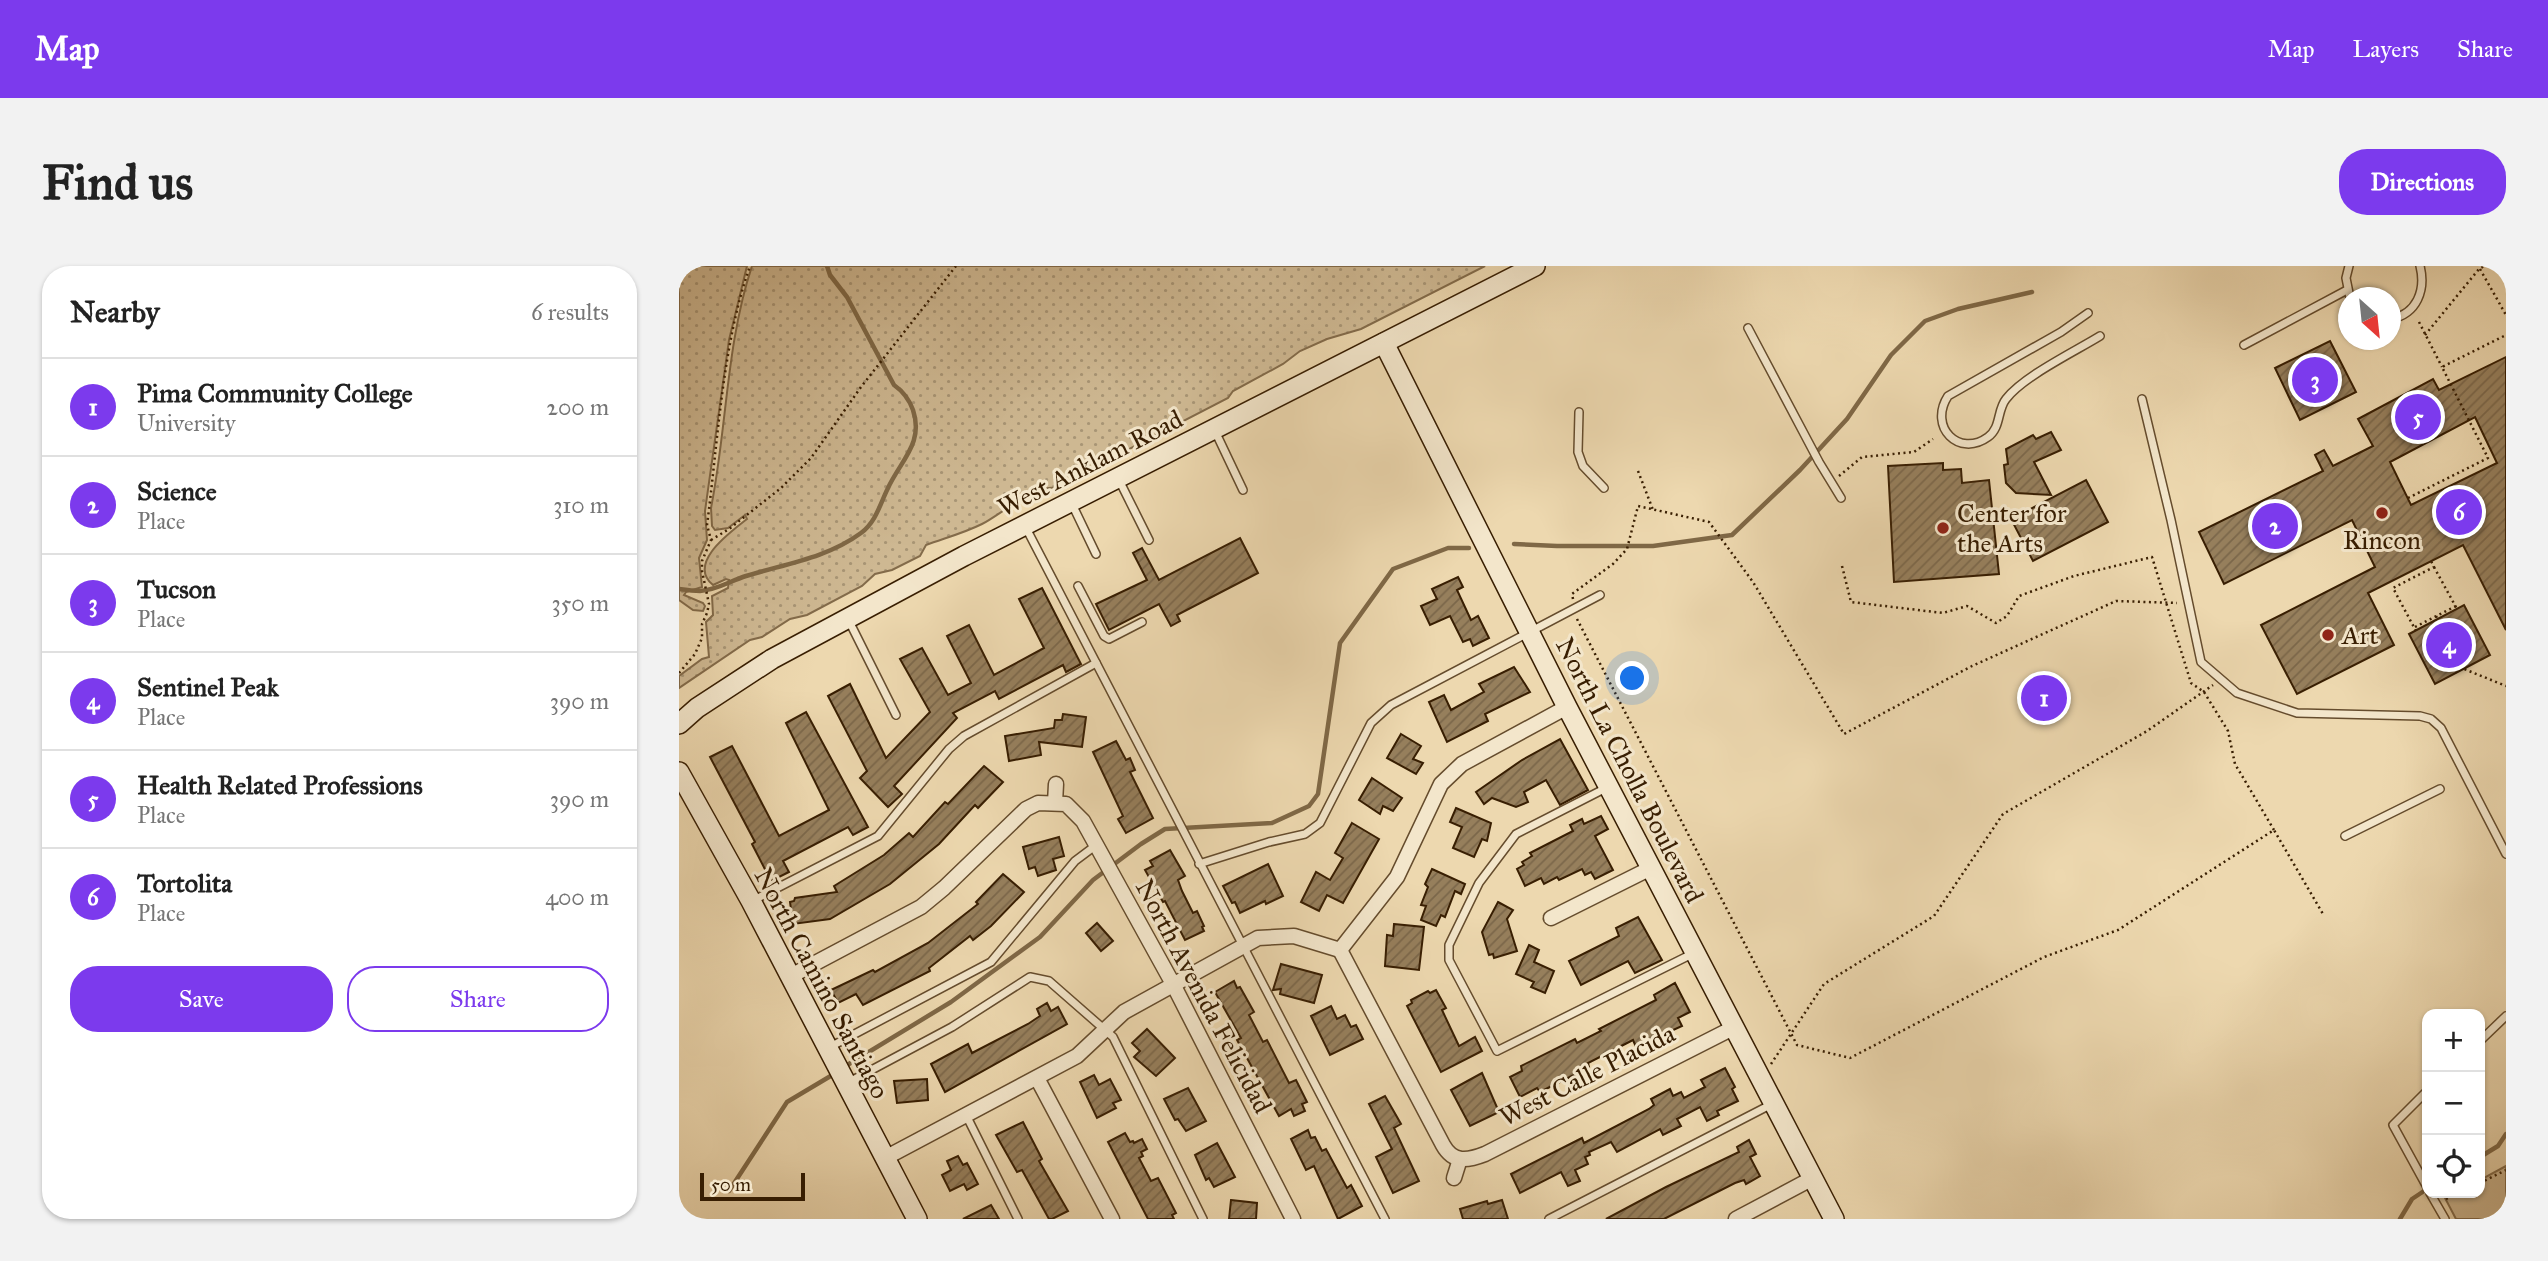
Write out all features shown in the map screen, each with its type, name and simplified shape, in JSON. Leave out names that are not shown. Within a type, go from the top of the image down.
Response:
[{"type":"street","name":"West Anklam Road","points":[[679,724],[697,708],[772,659],[1025,525],[1535,266]]},
{"type":"street","name":"North La Cholla Boulevard","points":[[1384,343],[1567,707],[1834,1219]]},
{"type":"street","points":[[1340,950],[1397,877],[1441,784],[1462,764],[1567,707]]},
{"type":"street","name":"North Camino Santiago","points":[[679,772],[751,901],[917,1219]]},
{"type":"street","points":[[789,977],[921,907],[944,888],[1014,818],[1038,803],[1058,803],[1056,784]]},
{"type":"street","name":"North Avenida Felicidad","points":[[1058,803],[1073,810],[1083,821],[1173,984],[1293,1219]]},
{"type":"street","points":[[1551,918],[1651,868]]},
{"type":"street","points":[[885,1158],[1077,1056],[1123,1012],[1241,945],[1258,938],[1294,936],[1340,950],[1443,1144],[1450,1155],[1461,1160],[1454,1178]]},
{"type":"street","name":"West Calle Placida","points":[[1461,1160],[1485,1154],[1733,1028]]},
{"type":"street","points":[[1037,1078],[1112,1219]]},
{"type":"street","points":[[1737,1219],[1813,1178]]},
{"type":"lane","points":[[2347,287],[2349,266]]},
{"type":"lane","points":[[2401,315],[2407,312],[2420,297],[2424,280],[2420,266]]},
{"type":"lane","points":[[2244,345],[2338,299]]},
{"type":"lane","points":[[2088,313],[2061,332],[1948,396],[1941,414],[1945,431],[1961,443],[1970,443],[1991,435],[2005,400],[2029,379],[2099,336]]},
{"type":"lane","points":[[1748,328],[1842,498]]},
{"type":"lane","points":[[2142,399],[2201,662],[2237,693],[2297,713],[2420,716],[2431,719],[2441,728],[2506,854]]},
{"type":"lane","points":[[1579,412],[1578,452],[1583,466],[1604,488]]},
{"type":"lane","points":[[1214,429],[1243,490]]},
{"type":"lane","points":[[1118,478],[1149,540]]},
{"type":"lane","points":[[1071,502],[1095,554]]},
{"type":"lane","points":[[1025,525],[1385,1219]]},
{"type":"lane","points":[[1078,586],[1104,636],[1109,639],[1142,622]]},
{"type":"lane","points":[[1199,864],[1269,842],[1305,834],[1320,823],[1371,723],[1391,705],[1600,595]]},
{"type":"lane","points":[[848,619],[896,715]]},
{"type":"lane","points":[[751,901],[878,836],[949,749],[964,736],[1096,663]]},
{"type":"lane","points":[[1608,786],[1516,834],[1479,883],[1450,945],[1449,960],[1497,1051],[1694,953]]},
{"type":"lane","points":[[2345,836],[2440,789]]},
{"type":"lane","points":[[827,1049],[991,962],[1075,861],[1095,846]]},
{"type":"lane","points":[[845,1084],[952,1027],[1030,977],[1049,981],[1113,1037],[1203,1219]]},
{"type":"lane","points":[[2485,1036],[2506,1016]]},
{"type":"lane","points":[[2422,1096],[2393,1125],[2422,1178]]},
{"type":"lane","points":[[1549,1219],[1773,1104]]},
{"type":"lane","points":[[966,1115],[1018,1219]]},
{"type":"lane","points":[[2433,1198],[2445,1219]]},
{"type":"path","points":[[711,540],[707,525],[726,378],[737,310],[750,266]]},
{"type":"path","points":[[679,673],[695,654],[702,638],[702,624],[709,604],[702,561],[711,540],[729,530],[781,488],[811,458],[861,387],[956,266]]},
{"type":"path","points":[[2425,335],[2479,268],[2484,266]]},
{"type":"path","points":[[2479,268],[2506,315]]},
{"type":"path","points":[[2419,322],[2487,458]]},
{"type":"path","points":[[2442,367],[2506,335]]},
{"type":"path","points":[[1832,482],[1862,457],[1914,452],[1933,439]]},
{"type":"path","points":[[2408,498],[2493,455]]},
{"type":"path","points":[[1638,471],[1653,510]]},
{"type":"path","points":[[2189,604],[2116,601],[1972,666],[1844,734],[1753,582],[1709,523],[1638,506],[1627,549],[1613,564],[1572,594],[1578,624],[1641,740],[1797,1045],[1850,1058],[2044,957],[2118,930],[2274,830]]},
{"type":"path","points":[[1842,566],[1851,603],[1943,612],[1967,606],[1996,623],[2007,616],[2019,596],[2074,576],[2152,557],[2164,603],[2191,683],[2204,692],[2228,731],[2235,764],[2323,914]]},
{"type":"path","points":[[2390,582],[2415,629],[2456,607],[2431,561]]},
{"type":"path","points":[[2393,588],[2434,567]]},
{"type":"path","points":[[2436,616],[2464,668],[2506,686]]},
{"type":"path","points":[[1771,1065],[1823,984],[1934,916],[2003,814],[2147,731],[2221,679]]},
{"type":"path","points":[[2485,1180],[2506,1170]]},
{"type":"path","points":[[2437,1204],[2449,1198]]},
{"type":"shaded area","points":[[679,266],[747,266],[729,340],[705,511],[707,540],[699,558],[702,587],[684,595],[703,603],[703,611],[693,610],[679,600]]},
{"type":"shaded area","points":[[752,266],[1485,266],[1361,329],[1327,339],[1300,351],[1283,364],[1233,391],[1228,398],[1054,488],[1046,488],[1027,496],[982,524],[926,545],[920,556],[892,570],[875,574],[862,586],[807,615],[790,619],[762,637],[750,640],[679,688],[679,676],[709,657],[706,622],[713,615],[712,596],[728,588],[729,580],[713,585],[706,576],[708,558],[723,539],[747,519],[745,515],[728,528],[715,530],[712,526],[711,508],[737,325]]},
{"type":"shaded area","points":[[2506,1166],[2506,1219],[2456,1219],[2445,1198],[2485,1198],[2485,1177]]},
{"type":"building","points":[[2330,341],[2356,392],[2300,420],[2275,368]]},
{"type":"building","points":[[2506,357],[2506,630],[2463,545],[2368,593],[2394,645],[2297,694],[2261,625],[2375,567],[2352,520],[2224,584],[2199,532],[2323,471],[2315,455],[2324,450],[2333,466],[2373,446],[2358,419],[2433,379],[2439,390]],"holes":[[[2475,417],[2497,463],[2411,505],[2390,462]]]},
{"type":"building","points":[[2051,432],[2061,450],[2034,462],[2051,495],[2016,493],[2006,483],[2006,449],[2033,435],[2036,439]]},
{"type":"building","name":"Center for the Arts","points":[[1943,463],[1943,470],[1961,469],[1962,483],[1989,480],[1999,574],[1894,582],[1888,466]]},
{"type":"building","points":[[2086,480],[2108,522],[2033,561],[2011,519]]},
{"type":"building","points":[[1240,538],[1258,573],[1177,615],[1180,621],[1171,626],[1159,604],[1109,630],[1096,604],[1147,580],[1133,553],[1142,548],[1159,580]]},
{"type":"building","points":[[1458,577],[1463,587],[1457,590],[1471,620],[1478,616],[1489,638],[1473,646],[1470,639],[1463,642],[1450,616],[1430,625],[1421,606],[1437,599],[1432,589]]},
{"type":"building","points":[[1042,588],[1081,664],[1066,672],[1063,665],[999,699],[995,691],[953,713],[957,718],[894,786],[902,794],[888,807],[860,778],[867,771],[828,696],[850,684],[886,758],[930,712],[900,659],[922,648],[948,695],[971,683],[947,636],[969,625],[994,675],[1044,648],[1019,599]]},
{"type":"building","points":[[2464,605],[2490,655],[2435,684],[2409,634]]},
{"type":"building","points":[[1514,667],[1530,692],[1485,714],[1488,721],[1447,742],[1429,702],[1444,695],[1451,710],[1484,692],[1479,684]]},
{"type":"building","points":[[806,712],[868,827],[853,835],[848,827],[783,861],[789,872],[771,881],[752,844],[755,842],[710,757],[732,746],[779,836],[829,810],[786,723]]},
{"type":"building","points":[[1063,714],[1086,717],[1082,747],[1039,742],[1041,755],[1009,761],[1005,736],[1054,728],[1055,720],[1062,720]]},
{"type":"building","points":[[1401,734],[1421,746],[1413,759],[1423,763],[1416,774],[1387,758]]},
{"type":"building","points":[[1560,739],[1588,790],[1560,805],[1546,780],[1524,792],[1528,802],[1516,807],[1492,798],[1484,804],[1476,792],[1522,760]]},
{"type":"building","points":[[1116,741],[1126,760],[1130,758],[1135,770],[1130,772],[1153,818],[1126,833],[1118,819],[1123,816],[1093,752]]},
{"type":"building","points":[[984,766],[1003,782],[978,808],[975,805],[939,844],[890,884],[830,919],[793,924],[790,902],[795,898],[837,892],[834,886],[884,855],[909,833],[913,837],[945,802],[948,804]]},
{"type":"building","points":[[1372,778],[1402,798],[1393,811],[1383,806],[1380,814],[1359,800]]},
{"type":"building","points":[[1456,808],[1491,823],[1487,841],[1482,839],[1474,857],[1453,848],[1462,827],[1450,822]]},
{"type":"building","points":[[1601,816],[1608,829],[1595,836],[1613,870],[1595,879],[1591,872],[1585,875],[1582,869],[1559,880],[1557,877],[1544,884],[1541,878],[1525,886],[1517,869],[1532,856],[1530,853],[1573,831],[1570,825],[1582,819],[1584,824]]},
{"type":"building","points":[[1352,823],[1379,839],[1343,903],[1327,895],[1319,911],[1301,902],[1316,872],[1330,880],[1343,858],[1335,853]]},
{"type":"building","points":[[1059,837],[1064,856],[1053,859],[1056,870],[1038,876],[1035,867],[1029,869],[1023,847]]},
{"type":"building","points":[[1170,850],[1185,876],[1178,880],[1182,891],[1193,913],[1197,911],[1204,926],[1204,931],[1185,940],[1145,870],[1153,866],[1150,861]]},
{"type":"building","points":[[1268,864],[1283,896],[1240,913],[1223,886]]},
{"type":"building","points":[[1432,869],[1465,884],[1461,894],[1455,891],[1445,917],[1441,915],[1436,926],[1421,920],[1426,906],[1421,905],[1428,887],[1425,884]]},
{"type":"building","points":[[1003,874],[1024,892],[991,926],[973,940],[970,936],[929,968],[930,971],[863,1005],[856,994],[838,1003],[831,990],[873,970],[875,972],[928,943],[978,904],[976,902]]},
{"type":"building","points":[[1498,902],[1513,910],[1507,919],[1517,951],[1494,958],[1493,954],[1489,955],[1482,932]]},
{"type":"building","points":[[1638,917],[1662,960],[1635,973],[1628,961],[1581,985],[1569,961],[1619,936],[1616,928]]},
{"type":"building","points":[[1097,923],[1113,941],[1101,951],[1086,933]]},
{"type":"building","points":[[1394,924],[1424,927],[1419,970],[1385,966],[1387,935],[1393,936]]},
{"type":"building","points":[[1529,945],[1539,950],[1534,962],[1554,971],[1545,993],[1531,987],[1534,982],[1516,974]]},
{"type":"building","points":[[1281,964],[1322,975],[1314,1003],[1280,994],[1281,989],[1273,990]]},
{"type":"building","points":[[1234,981],[1254,1012],[1249,1015],[1263,1042],[1267,1040],[1289,1083],[1296,1080],[1307,1102],[1302,1104],[1305,1111],[1294,1116],[1291,1109],[1279,1116],[1237,1040],[1241,1038],[1215,992]]},
{"type":"building","points":[[1675,983],[1690,1012],[1678,1018],[1682,1026],[1636,1047],[1633,1040],[1588,1063],[1589,1067],[1578,1073],[1540,1092],[1537,1088],[1520,1097],[1510,1077],[1522,1071],[1521,1066],[1575,1039],[1577,1043],[1601,1031],[1599,1029],[1656,1000],[1654,995]]},
{"type":"building","points":[[1436,990],[1446,1008],[1442,1010],[1459,1046],[1475,1037],[1482,1051],[1441,1072],[1407,1006],[1412,1003],[1411,1000]]},
{"type":"building","points":[[1047,1003],[1051,1011],[1058,1007],[1067,1024],[945,1092],[931,1064],[968,1044],[972,1053],[1028,1024],[1040,1016],[1037,1009]]},
{"type":"building","points":[[1331,1006],[1337,1019],[1345,1015],[1351,1027],[1356,1025],[1363,1039],[1330,1055],[1311,1016]]},
{"type":"building","points":[[1147,1029],[1175,1058],[1156,1076],[1134,1057],[1140,1051],[1132,1043]]},
{"type":"building","points":[[1725,1068],[1735,1087],[1732,1089],[1738,1101],[1717,1111],[1719,1115],[1707,1121],[1700,1107],[1677,1119],[1681,1126],[1663,1135],[1660,1129],[1617,1152],[1611,1142],[1589,1152],[1590,1155],[1585,1157],[1588,1164],[1575,1170],[1580,1181],[1568,1186],[1561,1172],[1520,1193],[1511,1174],[1582,1138],[1584,1143],[1649,1109],[1654,1105],[1651,1099],[1670,1089],[1673,1096],[1681,1092],[1684,1098],[1705,1087],[1701,1080]]},
{"type":"building","points":[[1482,1073],[1499,1112],[1470,1126],[1451,1090]]},
{"type":"building","points":[[1094,1075],[1099,1085],[1110,1079],[1121,1100],[1113,1103],[1116,1108],[1097,1118],[1080,1082]]},
{"type":"building","points":[[927,1079],[928,1100],[897,1103],[894,1081]]},
{"type":"building","points":[[1188,1088],[1206,1121],[1186,1131],[1178,1119],[1175,1120],[1164,1099]]},
{"type":"building","points":[[1385,1096],[1401,1124],[1394,1128],[1419,1181],[1393,1193],[1376,1157],[1392,1149],[1369,1104]]},
{"type":"building","points":[[1023,1122],[1042,1159],[1039,1161],[1068,1211],[1052,1219],[1049,1219],[1022,1170],[1017,1172],[996,1135]]},
{"type":"building","points":[[1308,1130],[1322,1151],[1326,1149],[1347,1188],[1351,1185],[1362,1206],[1338,1219],[1314,1166],[1306,1170],[1291,1139]]},
{"type":"building","points":[[1125,1133],[1130,1142],[1142,1139],[1147,1149],[1141,1152],[1143,1156],[1139,1158],[1151,1181],[1158,1178],[1176,1213],[1172,1215],[1174,1219],[1148,1219],[1108,1142]]},
{"type":"building","points":[[1749,1140],[1756,1154],[1750,1157],[1760,1176],[1746,1184],[1744,1180],[1735,1183],[1664,1219],[1606,1219],[1739,1152],[1737,1147]]},
{"type":"building","points":[[1217,1143],[1235,1177],[1214,1187],[1209,1178],[1206,1180],[1195,1155]]},
{"type":"building","points":[[958,1156],[963,1165],[967,1163],[978,1184],[967,1190],[964,1184],[950,1191],[942,1175],[951,1170],[947,1161]]},
{"type":"building","points":[[1231,1200],[1257,1203],[1256,1219],[1229,1219]]},
{"type":"building","points":[[1502,1200],[1508,1219],[1463,1219],[1460,1209],[1487,1201],[1488,1204]]},
{"type":"building","points":[[991,1205],[999,1219],[963,1219]]},
{"type":"waterway","points":[[679,589],[712,589],[820,554],[848,542],[870,524],[909,451],[916,432],[916,422],[908,399],[894,385],[847,297],[830,275],[827,266]]},
{"type":"waterway","points":[[1514,544],[1653,546],[1732,535],[1800,470],[1847,419],[1891,355],[1925,321],[1958,309],[2032,292]]},
{"type":"waterway","points":[[844,1067],[951,1002],[1040,937],[1093,880],[1165,829],[1272,823],[1309,806],[1318,794],[1340,643],[1393,569],[1448,548],[1469,548]]},
{"type":"waterway","points":[[729,1191],[787,1102],[834,1074]]},
{"type":"waterway","points":[[2485,1154],[2498,1146],[2506,1134]]},
{"type":"waterway","points":[[2400,1219],[2412,1199],[2422,1192]]},
{"type":"place","name":"Tucson","points":[[2315,380]]},
{"type":"place","name":"Health Related Professions","points":[[2418,417]]},
{"type":"place","name":"Tortolita","points":[[2459,512]]},
{"type":"place","name":"Rincon","points":[[2382,513]]},
{"type":"place","name":"Science","points":[[2275,526]]},
{"type":"place","name":"Center for the Arts","points":[[1943,528]]},
{"type":"place","name":"Art","points":[[2328,635]]},
{"type":"place","name":"Sentinel Peak","points":[[2449,645]]},
{"type":"place","name":"Pima Community College","points":[[2044,698]]}]
